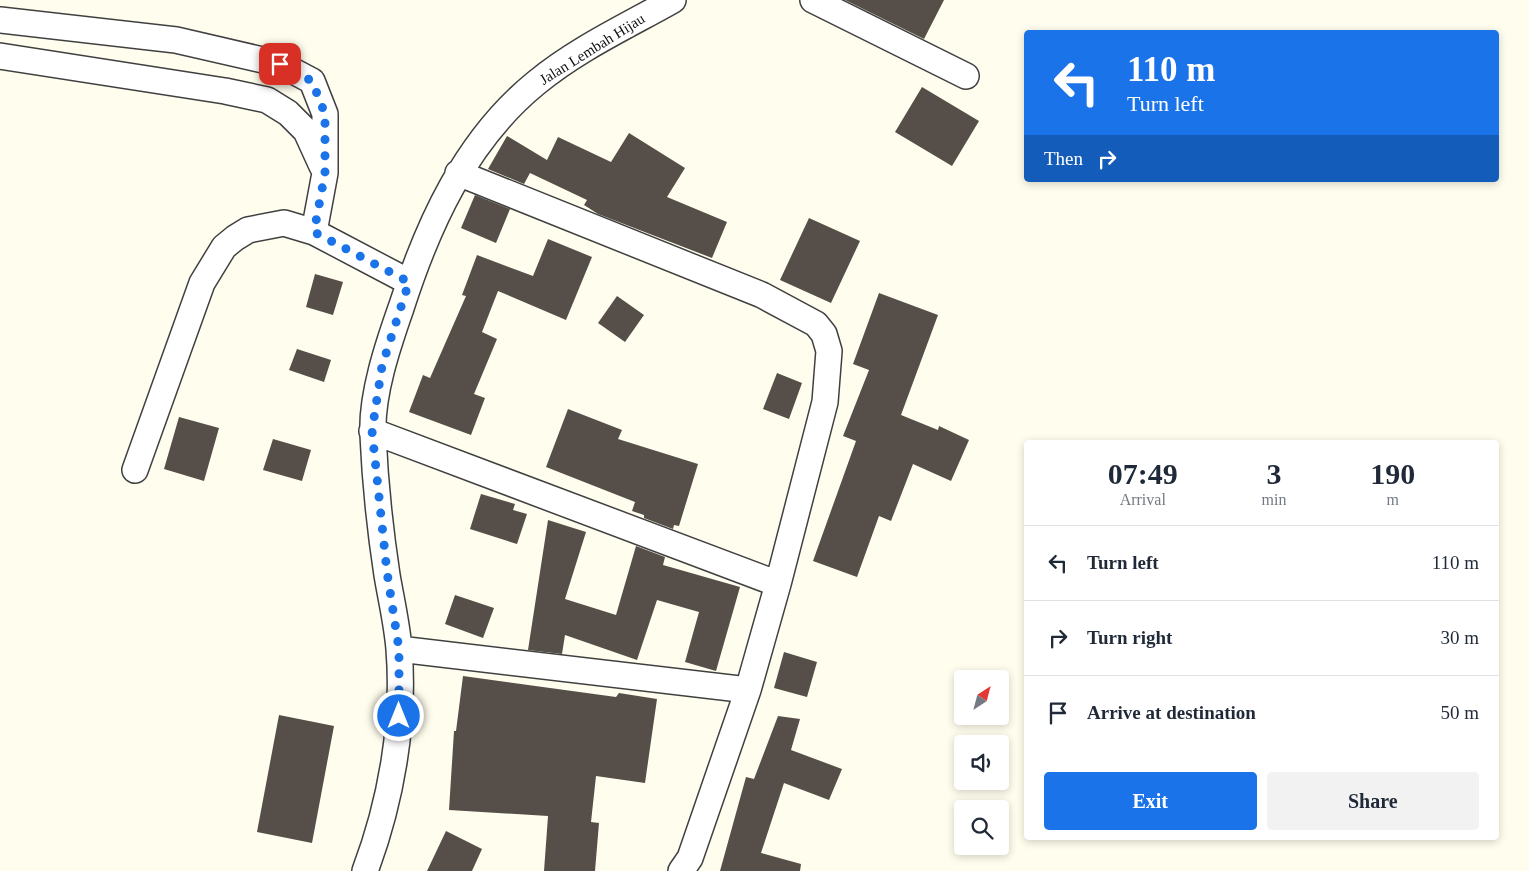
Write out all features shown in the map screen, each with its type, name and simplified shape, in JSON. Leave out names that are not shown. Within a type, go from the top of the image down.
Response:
[{"type":"street","name":"Jalan Lembah Hijau","points":[[366,871],[379,835],[390,786],[399,716],[399,649],[386,563],[372,431],[382,366],[409,282],[458,173],[499,117],[536,83],[578,54],[673,0]]},
{"type":"street","points":[[813,0],[966,76]]},
{"type":"street","points":[[0,20],[176,40],[280,64],[312,81],[325,114],[325,173],[314,232]]},
{"type":"street","points":[[0,56],[267,100],[288,113],[306,131],[325,173]]},
{"type":"street","points":[[458,173],[762,295],[816,324],[824,334],[829,351],[825,402],[778,584],[748,690],[690,858],[682,871]]},
{"type":"street","points":[[136,470],[202,283],[224,247],[248,230],[265,225],[284,223],[314,232],[409,282]]},
{"type":"street","points":[[372,431],[778,584]]},
{"type":"street","points":[[399,649],[748,690]]},
{"type":"building","points":[[845,0],[944,0],[924,39]]},
{"type":"building","points":[[922,87],[979,121],[952,166],[895,132]]},
{"type":"building","points":[[629,133],[685,168],[667,197],[727,222],[712,258],[598,214],[584,205],[587,200],[530,173],[524,184],[488,169],[507,136],[547,160],[558,137],[611,162]]},
{"type":"building","points":[[475,195],[510,209],[496,243],[461,228]]},
{"type":"building","points":[[809,218],[860,241],[831,303],[780,280]]},
{"type":"building","points":[[548,239],[592,257],[566,320],[498,291],[482,332],[497,339],[474,394],[485,398],[471,435],[409,412],[423,375],[430,378],[466,296],[462,295],[477,255],[533,276]]},
{"type":"building","points":[[315,274],[343,282],[333,315],[306,307]]},
{"type":"building","points":[[879,293],[938,315],[901,415],[938,430],[939,426],[969,440],[951,481],[913,464],[891,521],[879,516],[857,577],[813,561],[856,441],[843,436],[869,370],[853,364]]},
{"type":"building","points":[[617,296],[644,315],[625,342],[598,323]]},
{"type":"building","points":[[297,349],[331,360],[324,382],[289,370]]},
{"type":"building","points":[[777,373],[802,383],[789,419],[763,409]]},
{"type":"building","points":[[568,409],[622,430],[618,439],[698,464],[679,526],[674,525],[673,529],[644,518],[644,515],[632,511],[635,502],[546,467]]},
{"type":"building","points":[[179,417],[219,428],[204,481],[164,469]]},
{"type":"building","points":[[273,439],[311,450],[302,481],[263,470]]},
{"type":"building","points":[[481,494],[515,504],[513,510],[527,514],[517,544],[470,529]]},
{"type":"building","points":[[548,520],[586,532],[565,599],[616,615],[636,546],[665,557],[663,565],[740,587],[716,671],[685,662],[699,612],[657,600],[637,660],[565,635],[562,654],[528,650]]},
{"type":"building","points":[[455,595],[494,608],[483,638],[445,624]]},
{"type":"building","points":[[784,652],[817,662],[807,697],[774,688]]},
{"type":"building","points":[[463,676],[616,697],[619,693],[657,699],[645,783],[596,776],[591,822],[599,823],[595,871],[544,871],[548,816],[449,810],[454,731],[456,731]]},
{"type":"building","points":[[279,715],[334,726],[312,843],[257,832]]},
{"type":"building","points":[[778,716],[800,719],[791,750],[842,769],[829,800],[784,783],[761,853],[801,864],[800,871],[720,871],[746,777],[754,779]]},
{"type":"building","points":[[446,831],[482,849],[472,871],[427,871]]},
{"type":"route","points":[[280,64],[312,81],[325,114],[325,173],[314,232],[409,282],[382,366],[372,431],[387,572],[399,649],[399,716]]}]
